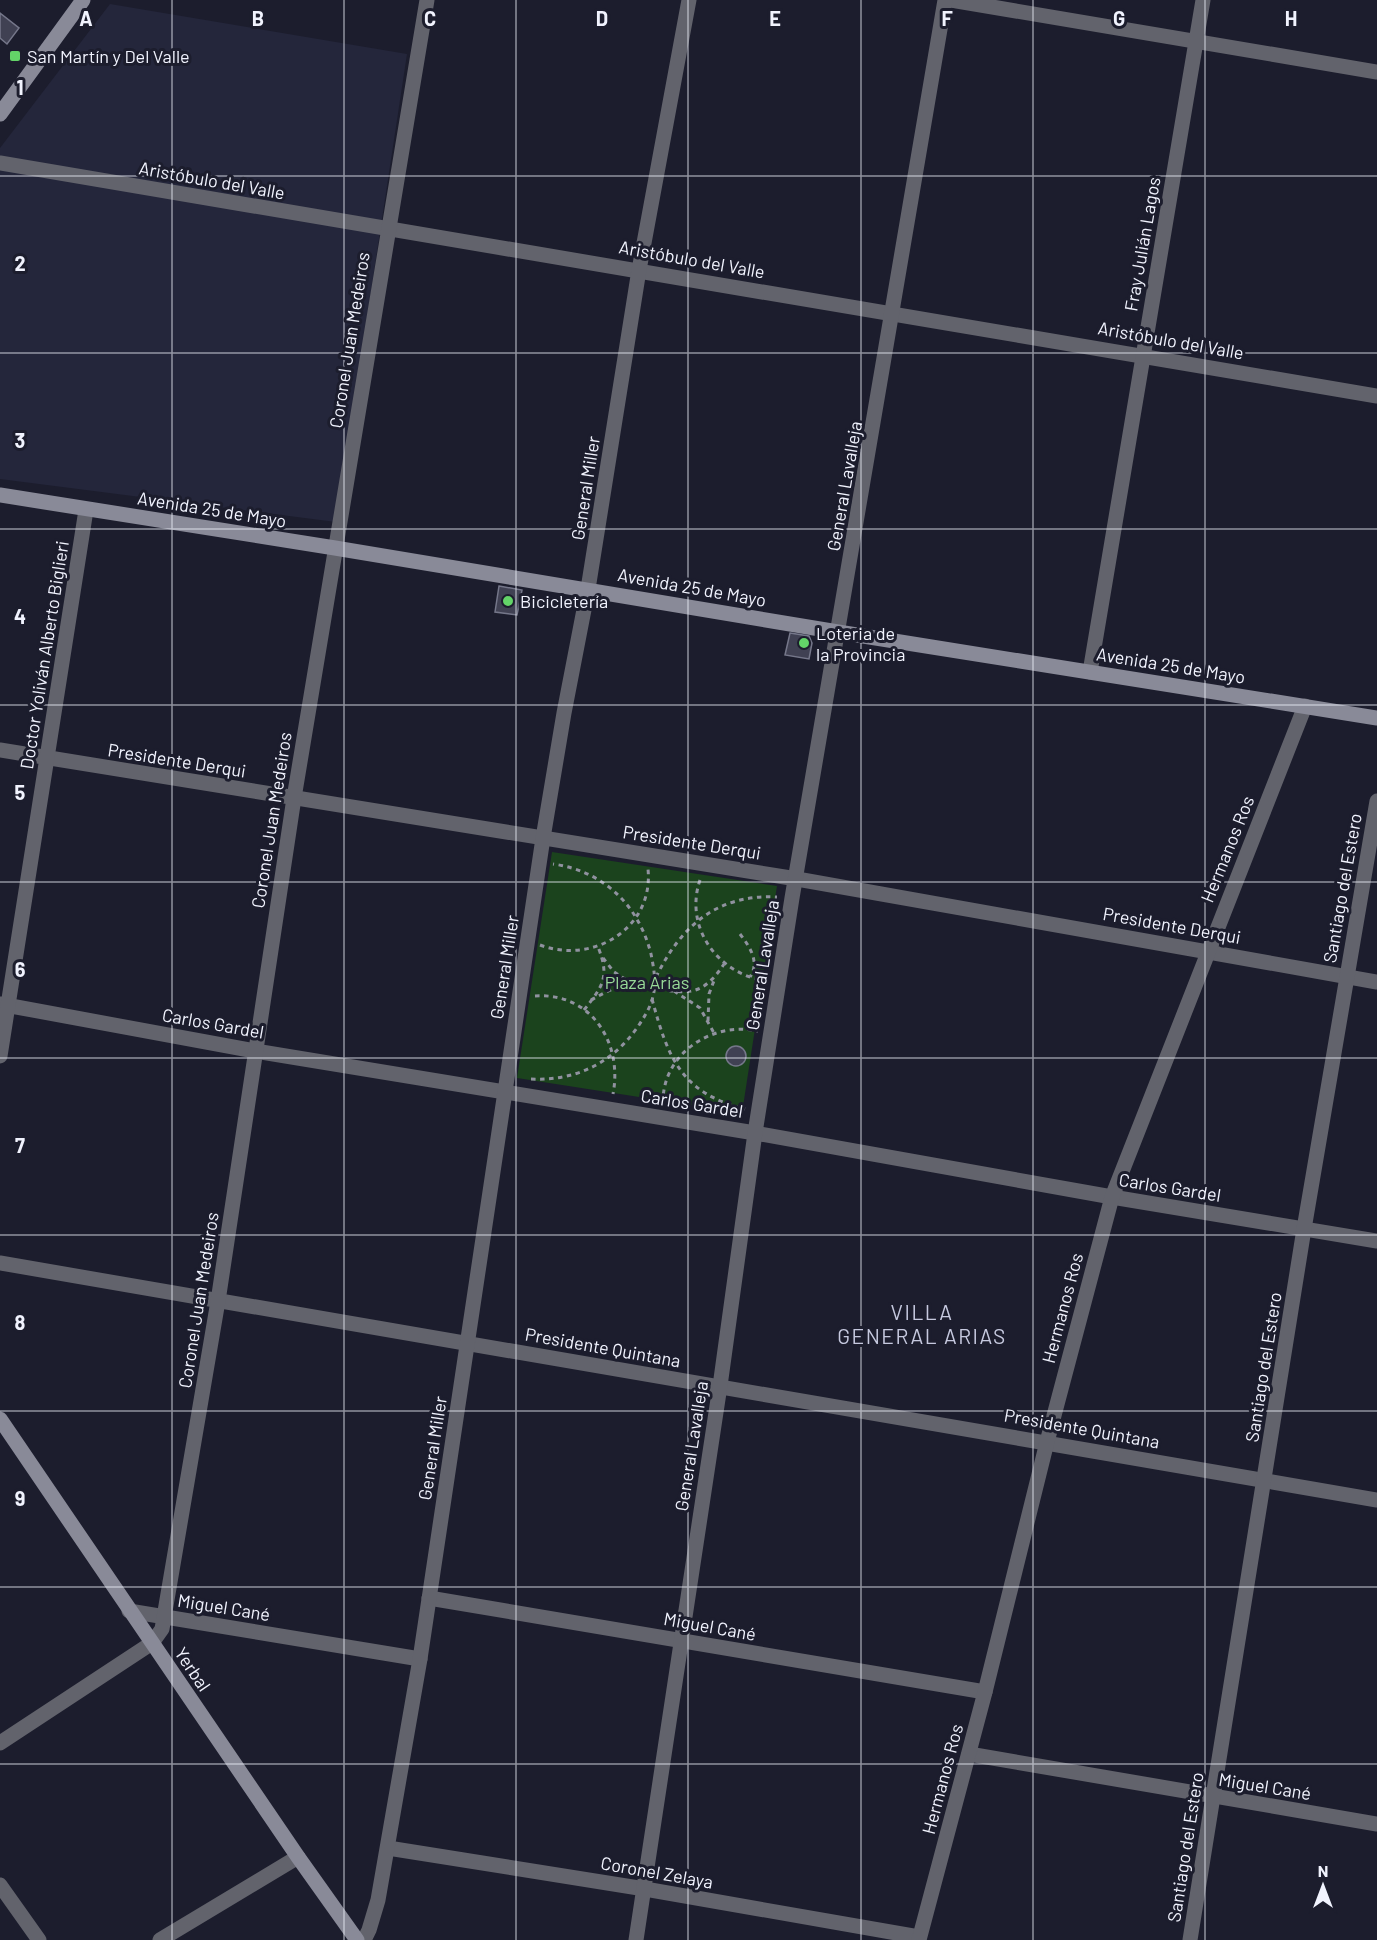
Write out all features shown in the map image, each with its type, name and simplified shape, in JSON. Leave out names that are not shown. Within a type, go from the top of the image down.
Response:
[{"type":"main road","points":[[0,114],[84,0]]},
{"type":"main road","name":"Avenida 25 de Mayo","points":[[0,495],[1377,718]]},
{"type":"main road","name":"Yerbal","points":[[0,1419],[129,1611],[357,1940]]},
{"type":"street","name":"Coronel Juan Medeiros","points":[[152,1643],[162,1629],[165,1617],[218,1301],[294,798],[387,229],[427,0]]},
{"type":"street","name":"General Miller","points":[[364,1940],[378,1900],[420,1659],[543,838],[588,590],[639,270],[689,0]]},
{"type":"street","name":"General Lavalleja","points":[[636,1940],[792,898],[945,0]]},
{"type":"street","points":[[951,0],[1377,72]]},
{"type":"street","name":"Fray Julián Lagos","points":[[1090,672],[1203,0]]},
{"type":"street","name":"Aristóbulo del Valle","points":[[0,163],[1377,396]]},
{"type":"street","name":"Doctor Yoliván Alberto Biglieri","points":[[0,1056],[4,1004],[48,759],[86,510]]},
{"type":"street","name":"Hermanos Ros","points":[[919,1939],[969,1755],[1047,1442],[1112,1197],[1305,706]]},
{"type":"street","name":"Presidente Derqui","points":[[0,750],[797,879],[1377,981]]},
{"type":"street","name":"Santiago del Estero","points":[[1190,1940],[1304,1229],[1377,801]]},
{"type":"street","name":"Carlos Gardel","points":[[4,1004],[255,1051],[506,1085],[606,1108],[1377,1241]]},
{"type":"street","name":"Presidente Quintana","points":[[0,1263],[1377,1500]]},
{"type":"street","name":"Miguel Cané","points":[[429,1598],[985,1692]]},
{"type":"street","name":"Miguel Cané","points":[[129,1611],[420,1659]]},
{"type":"street","points":[[0,1743],[152,1643]]},
{"type":"street","name":"Miguel Cané","points":[[969,1755],[1377,1824]]},
{"type":"street","name":"Coronel Zelaya","points":[[388,1848],[645,1889],[919,1939]]},
{"type":"street","points":[[160,1940],[298,1857]]},
{"type":"street","points":[[0,1885],[39,1940]]},
{"type":"path","points":[[528,938],[551,949],[572,952],[598,946],[622,933],[636,916],[648,887],[649,876],[645,855]]},
{"type":"path","points":[[540,862],[559,865],[594,876],[623,898],[636,916],[649,945],[656,979]]},
{"type":"path","points":[[706,864],[698,887],[696,908],[698,921],[710,948],[724,964],[750,977],[763,981],[779,981]]},
{"type":"path","points":[[506,1085],[574,1075],[591,1069],[614,1053],[643,1018],[652,999],[656,979],[665,958],[698,921],[717,908],[734,901],[761,897],[792,898]]},
{"type":"path","points":[[740,934],[753,956],[755,968],[750,977]]},
{"type":"path","points":[[584,1010],[603,985],[606,974],[598,946]]},
{"type":"path","points":[[602,956],[614,972],[636,986]]},
{"type":"path","points":[[708,1021],[709,994],[724,964]]},
{"type":"path","points":[[591,1000],[620,987],[636,986],[692,992],[703,988],[716,976]]},
{"type":"path","points":[[673,990],[700,1008],[714,1033]]},
{"type":"path","points":[[519,999],[535,996],[563,999],[584,1010],[604,1031],[614,1053],[617,1073],[614,1094],[606,1108]]},
{"type":"path","points":[[652,999],[664,1040],[675,1064],[687,1078],[716,1100],[734,1107],[759,1112]]},
{"type":"path","points":[[663,1118],[664,1086],[675,1064],[687,1049],[714,1033],[746,1029],[771,1036]]},
{"type":"shaded area","points":[[110,4],[407,54],[336,522],[0,479],[0,148]]},
{"type":"green space","name":"Plaza Arias","points":[[552,852],[777,886],[742,1113],[517,1078]]},
{"type":"building","points":[[0,13],[19,28],[7,44],[0,38]]},
{"type":"building","name":"Bicicletería","points":[[499,586],[522,590],[517,615],[495,612]]},
{"type":"building","points":[[790,633],[809,636],[812,643],[809,659],[785,655]]},
{"type":"building","points":[[736,1046],[743,1049],[746,1056],[743,1063],[736,1066],[729,1063],[726,1056],[729,1049]]},
{"type":"place","name":"San Martín y Del Valle","points":[[15,56]]},
{"type":"place","name":"Bicicletería","points":[[508,601]]},
{"type":"place","name":"Loteria de la Provincia","points":[[804,643]]},
{"type":"district","name":"VILLA GENERAL ARIAS","points":[[922,1323]]}]
